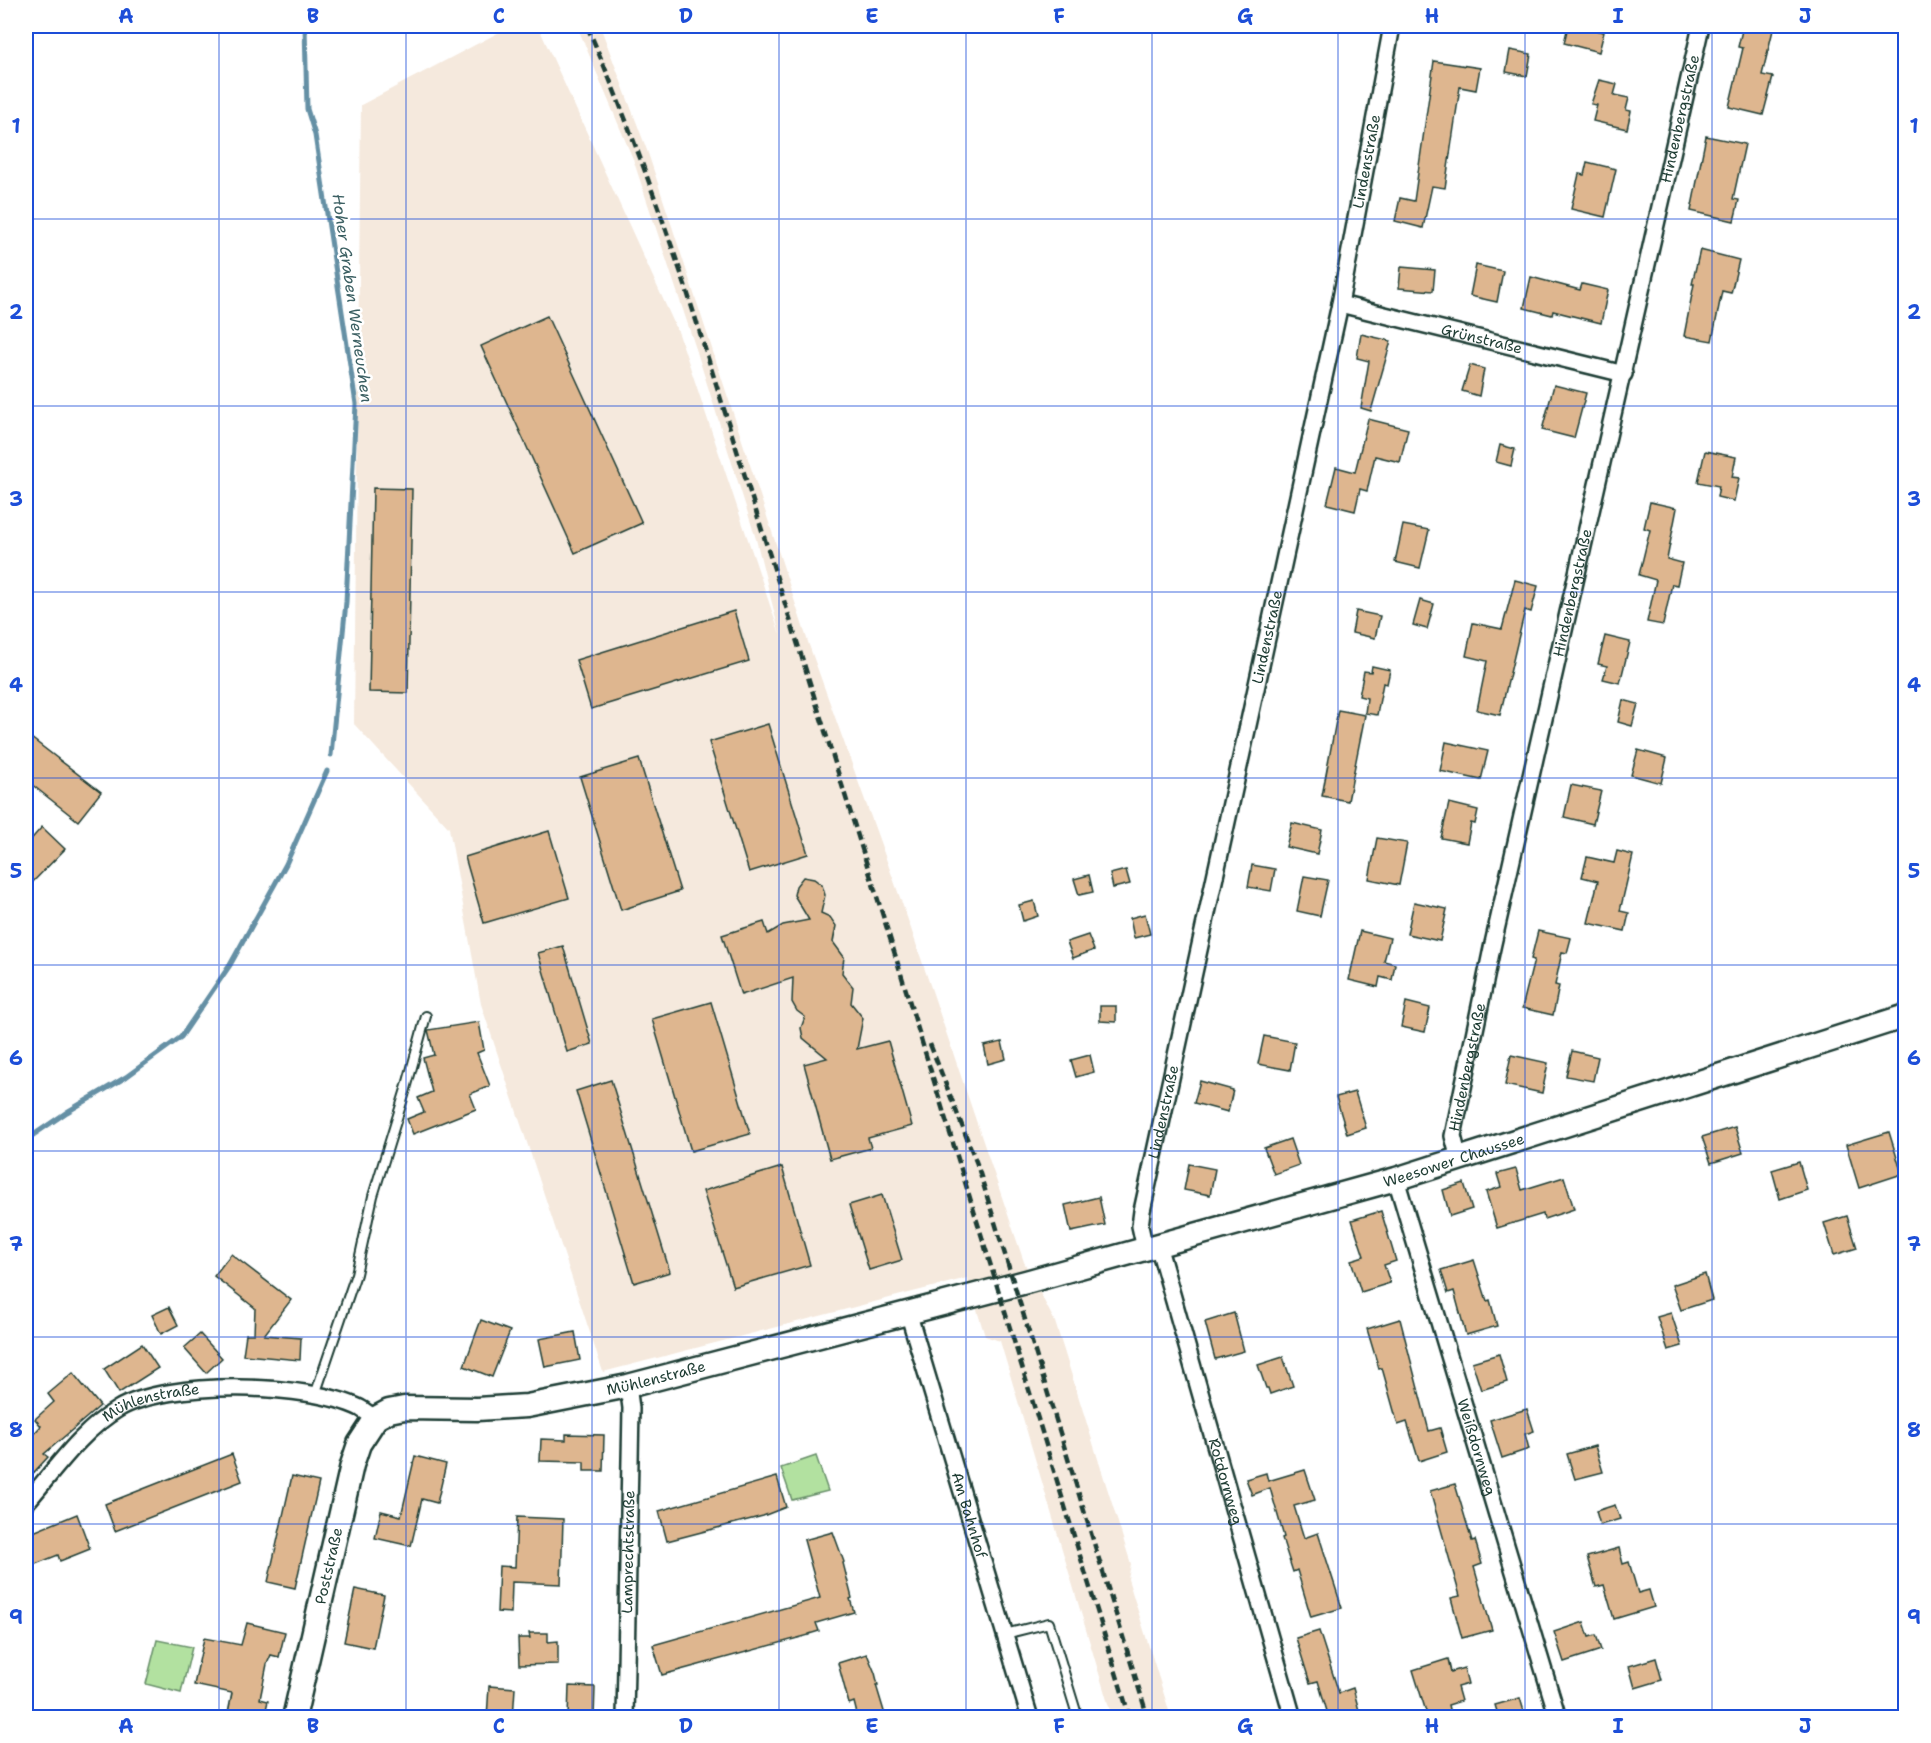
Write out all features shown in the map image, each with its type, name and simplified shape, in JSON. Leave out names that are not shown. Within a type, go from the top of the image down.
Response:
[{"type":"main road","name":"Weesower Chaussee","points":[[998,1289],[1396,1179],[1905,1016]]},
{"type":"main road","name":"Mühlenstraße","points":[[375,1418],[389,1411],[404,1408],[527,1406],[628,1386],[998,1289]]},
{"type":"main road","name":"Poststraße","points":[[294,1718],[352,1465],[360,1444],[375,1418]]},
{"type":"street","name":"Lindenstraße","points":[[1152,1247],[1140,1226],[1142,1211],[1340,304],[1392,26]]},
{"type":"street","name":"Hindenbergstraße","points":[[1460,1159],[1453,1136],[1492,948],[1624,374],[1701,26]]},
{"type":"street","name":"Grünstraße","points":[[1340,304],[1624,374]]},
{"type":"street","name":"Weißdornweg","points":[[1396,1179],[1558,1718]]},
{"type":"street","name":"Rotdornweg","points":[[1152,1247],[1293,1718]]},
{"type":"street","name":"Am Bahnhof","points":[[908,1312],[1030,1718]]},
{"type":"street","name":"Lamprechtstraße","points":[[625,1718],[631,1408],[628,1386]]},
{"type":"street","name":"Mühlenstraße","points":[[26,1503],[71,1450],[98,1424],[119,1408],[158,1394],[220,1388],[263,1388],[315,1395],[359,1408],[375,1418]]},
{"type":"lane","points":[[315,1395],[356,1274],[373,1196],[426,1016]]},
{"type":"lane","points":[[1005,1634],[1049,1623],[1078,1718]]},
{"type":"shaded area","points":[[511,26],[538,26],[679,334],[780,635],[756,539],[633,159],[577,26],[600,26],[648,153],[809,645],[907,917],[1024,1262],[1055,1322],[1131,1564],[1128,1579],[1171,1717],[1112,1717],[1000,1341],[985,1336],[967,1278],[603,1372],[481,1004],[449,828],[354,724],[361,105]]},
{"type":"green space","points":[[816,1456],[828,1491],[792,1500],[781,1468]]},
{"type":"green space","points":[[157,1640],[192,1647],[181,1693],[146,1684]]},
{"type":"building","points":[[1568,26],[1604,32],[1599,52],[1564,43]]},
{"type":"building","points":[[1743,26],[1774,26],[1762,75],[1773,77],[1763,115],[1729,107],[1743,48],[1738,47]]},
{"type":"building","points":[[1510,50],[1531,54],[1527,76],[1506,72]]},
{"type":"building","points":[[1434,61],[1480,68],[1476,90],[1460,87],[1445,188],[1432,186],[1423,228],[1395,221],[1400,198],[1414,201]]},
{"type":"building","points":[[1599,80],[1617,84],[1614,95],[1629,98],[1626,110],[1631,111],[1627,129],[1593,121],[1597,105],[1591,104]]},
{"type":"building","points":[[1706,136],[1745,144],[1733,199],[1739,200],[1734,221],[1691,211]]},
{"type":"building","points":[[1587,162],[1616,169],[1605,217],[1571,209],[1579,174],[1584,175]]},
{"type":"building","points":[[1700,250],[1739,260],[1731,293],[1722,291],[1712,341],[1684,336]]},
{"type":"building","points":[[1476,265],[1503,271],[1497,302],[1470,296]]},
{"type":"building","points":[[1401,267],[1435,270],[1433,291],[1399,288]]},
{"type":"building","points":[[1531,277],[1580,290],[1582,284],[1608,290],[1601,323],[1553,311],[1552,315],[1524,308]]},
{"type":"building","points":[[547,316],[642,523],[575,553],[481,346]]},
{"type":"building","points":[[1361,334],[1391,341],[1371,411],[1361,408],[1369,361],[1357,358]]},
{"type":"building","points":[[1470,365],[1484,369],[1479,396],[1462,391]]},
{"type":"building","points":[[1554,385],[1586,393],[1574,438],[1542,430]]},
{"type":"building","points":[[1368,419],[1408,429],[1400,462],[1375,456],[1367,491],[1360,489],[1355,511],[1327,504],[1336,467],[1355,472]]},
{"type":"building","points":[[1500,445],[1515,449],[1511,466],[1496,462]]},
{"type":"building","points":[[1705,451],[1736,457],[1732,477],[1739,478],[1734,501],[1717,497],[1719,486],[1698,482]]},
{"type":"building","points":[[373,488],[412,489],[408,693],[369,692]]},
{"type":"building","points":[[1650,502],[1677,508],[1667,559],[1682,563],[1677,585],[1672,584],[1663,625],[1647,622],[1656,580],[1639,575],[1650,530],[1644,528]]},
{"type":"building","points":[[1403,525],[1429,530],[1420,568],[1395,562]]},
{"type":"building","points":[[1515,580],[1538,586],[1531,612],[1525,610],[1500,715],[1477,710],[1487,661],[1466,656],[1473,623],[1502,629]]},
{"type":"building","points":[[1420,600],[1434,604],[1427,629],[1413,625]]},
{"type":"building","points":[[734,611],[749,661],[591,709],[576,660]]},
{"type":"building","points":[[1356,611],[1380,616],[1375,638],[1352,633]]},
{"type":"building","points":[[1605,636],[1630,642],[1620,683],[1603,679],[1607,666],[1598,664]]},
{"type":"building","points":[[1372,666],[1390,670],[1387,684],[1383,683],[1377,715],[1365,713],[1367,698],[1359,696],[1364,671],[1371,672]]},
{"type":"building","points":[[1623,700],[1638,704],[1632,726],[1618,722]]},
{"type":"building","points":[[1338,710],[1365,715],[1348,801],[1322,796]]},
{"type":"building","points":[[768,724],[808,854],[749,872],[709,742]]},
{"type":"building","points":[[26,734],[101,792],[78,821],[26,780]]},
{"type":"building","points":[[1446,742],[1488,751],[1481,780],[1440,771]]},
{"type":"building","points":[[1638,750],[1667,758],[1661,783],[1631,775]]},
{"type":"building","points":[[639,759],[680,891],[621,910],[580,777]]},
{"type":"building","points":[[1571,785],[1601,791],[1593,824],[1564,817]]},
{"type":"building","points":[[1449,803],[1478,810],[1475,824],[1471,823],[1467,843],[1441,838]]},
{"type":"building","points":[[1292,823],[1322,830],[1317,854],[1286,847]]},
{"type":"building","points":[[42,827],[65,849],[26,889],[26,845]]},
{"type":"building","points":[[549,831],[569,898],[484,923],[465,857]]},
{"type":"building","points":[[1377,838],[1407,843],[1399,885],[1369,879]]},
{"type":"building","points":[[1617,851],[1633,855],[1620,911],[1629,913],[1625,931],[1588,923],[1598,881],[1582,877],[1587,857],[1614,863]]},
{"type":"building","points":[[1252,865],[1275,869],[1271,891],[1248,887]]},
{"type":"building","points":[[1126,870],[1130,884],[1113,888],[1110,874]]},
{"type":"building","points":[[1089,875],[1093,892],[1079,895],[1074,879]]},
{"type":"building","points":[[1304,876],[1328,880],[1320,916],[1297,911]]},
{"type":"building","points":[[803,877],[814,879],[822,885],[825,895],[821,913],[830,917],[836,926],[833,942],[844,957],[842,973],[853,987],[851,1003],[863,1018],[857,1049],[888,1041],[912,1126],[868,1138],[871,1148],[830,1159],[804,1064],[827,1058],[803,1038],[801,1028],[805,1017],[797,1011],[792,1002],[793,978],[741,995],[722,935],[764,922],[768,934],[783,925],[809,920],[794,895],[796,886]]},
{"type":"building","points":[[1034,901],[1038,916],[1023,921],[1019,905]]},
{"type":"building","points":[[1414,902],[1447,909],[1440,941],[1407,934]]},
{"type":"building","points":[[1145,914],[1150,934],[1134,938],[1130,918]]},
{"type":"building","points":[[1360,931],[1390,938],[1384,961],[1395,964],[1392,980],[1380,977],[1378,987],[1349,980]]},
{"type":"building","points":[[1538,931],[1571,938],[1567,953],[1562,952],[1555,985],[1559,986],[1553,1015],[1522,1008],[1534,960],[1531,959]]},
{"type":"building","points":[[1088,935],[1094,950],[1073,958],[1067,942]]},
{"type":"building","points":[[563,946],[592,1044],[567,1052],[538,953]]},
{"type":"building","points":[[711,1002],[750,1134],[691,1151],[652,1019]]},
{"type":"building","points":[[1406,1002],[1430,1008],[1425,1032],[1401,1027]]},
{"type":"building","points":[[1100,1006],[1116,1006],[1116,1022],[1100,1021]]},
{"type":"building","points":[[479,1022],[484,1050],[477,1053],[490,1086],[470,1094],[476,1109],[413,1134],[407,1119],[424,1112],[418,1098],[432,1092],[423,1058],[434,1055],[428,1030]]},
{"type":"building","points":[[1264,1036],[1295,1042],[1290,1070],[1258,1064]]},
{"type":"building","points":[[1002,1042],[1006,1059],[988,1064],[984,1046]]},
{"type":"building","points":[[1572,1051],[1598,1057],[1593,1081],[1566,1076]]},
{"type":"building","points":[[1090,1055],[1094,1072],[1076,1077],[1071,1060]]},
{"type":"building","points":[[1511,1055],[1548,1063],[1542,1093],[1505,1085]]},
{"type":"building","points":[[611,1080],[670,1272],[634,1283],[576,1091]]},
{"type":"building","points":[[1200,1081],[1233,1090],[1228,1112],[1194,1103]]},
{"type":"building","points":[[1355,1092],[1366,1128],[1347,1134],[1336,1097]]},
{"type":"building","points":[[1735,1127],[1743,1153],[1711,1163],[1702,1137]]},
{"type":"building","points":[[1889,1132],[1902,1174],[1859,1188],[1846,1145]]},
{"type":"building","points":[[1290,1139],[1299,1165],[1274,1174],[1264,1148]]},
{"type":"building","points":[[1799,1162],[1807,1190],[1780,1199],[1772,1170]]},
{"type":"building","points":[[1189,1164],[1215,1169],[1210,1195],[1184,1190]]},
{"type":"building","points":[[782,1167],[810,1265],[733,1287],[703,1191]]},
{"type":"building","points":[[1516,1169],[1522,1190],[1564,1177],[1574,1209],[1544,1219],[1543,1214],[1497,1228],[1486,1192],[1501,1187],[1497,1174]]},
{"type":"building","points":[[1464,1183],[1472,1209],[1450,1216],[1443,1190]]},
{"type":"building","points":[[882,1195],[902,1260],[869,1270],[849,1205]]},
{"type":"building","points":[[1099,1197],[1105,1225],[1071,1232],[1065,1205]]},
{"type":"building","points":[[1381,1211],[1396,1261],[1384,1265],[1390,1283],[1361,1292],[1351,1260],[1364,1256],[1352,1220]]},
{"type":"building","points":[[1847,1216],[1857,1248],[1834,1255],[1824,1223]]},
{"type":"building","points":[[231,1254],[291,1300],[264,1335],[301,1338],[300,1360],[243,1355],[246,1334],[254,1334],[255,1308],[214,1276]]},
{"type":"building","points":[[1474,1260],[1487,1301],[1490,1300],[1497,1326],[1466,1335],[1454,1291],[1448,1293],[1441,1270]]},
{"type":"building","points":[[1705,1274],[1712,1300],[1681,1310],[1672,1285]]},
{"type":"building","points":[[169,1307],[178,1325],[161,1334],[152,1315]]},
{"type":"building","points":[[1234,1313],[1244,1351],[1215,1359],[1205,1322]]},
{"type":"building","points":[[1671,1313],[1682,1346],[1668,1350],[1657,1317]]},
{"type":"building","points":[[1400,1319],[1429,1431],[1440,1428],[1447,1452],[1419,1461],[1407,1422],[1398,1425],[1382,1368],[1379,1369],[1367,1329]]},
{"type":"building","points":[[481,1320],[510,1331],[492,1377],[464,1366]]},
{"type":"building","points":[[575,1332],[580,1360],[545,1367],[539,1339]]},
{"type":"building","points":[[200,1334],[222,1358],[206,1373],[184,1348]]},
{"type":"building","points":[[142,1344],[158,1368],[119,1393],[104,1369]]},
{"type":"building","points":[[1499,1354],[1507,1382],[1481,1390],[1472,1362]]},
{"type":"building","points":[[1283,1357],[1293,1386],[1270,1394],[1258,1365]]},
{"type":"building","points":[[73,1373],[100,1406],[44,1454],[48,1457],[26,1481],[26,1442],[41,1426],[35,1419],[54,1402],[48,1394]]},
{"type":"building","points":[[1527,1409],[1534,1431],[1525,1434],[1529,1449],[1502,1458],[1490,1420]]},
{"type":"building","points":[[566,1434],[604,1435],[603,1471],[584,1471],[584,1462],[540,1461],[541,1439],[566,1440]]},
{"type":"building","points":[[1595,1446],[1603,1472],[1575,1479],[1567,1454]]},
{"type":"building","points":[[232,1454],[242,1481],[115,1531],[105,1504]]},
{"type":"building","points":[[415,1456],[446,1464],[437,1503],[422,1499],[411,1546],[375,1538],[381,1511],[401,1516]]},
{"type":"building","points":[[1305,1470],[1315,1500],[1294,1506],[1304,1538],[1318,1533],[1342,1608],[1311,1617],[1297,1570],[1293,1572],[1282,1538],[1284,1537],[1270,1488],[1252,1495],[1246,1479],[1266,1473],[1268,1481]]},
{"type":"building","points":[[292,1476],[319,1482],[295,1588],[268,1582]]},
{"type":"building","points":[[777,1477],[786,1507],[763,1516],[667,1541],[659,1511]]},
{"type":"building","points":[[1455,1484],[1472,1541],[1475,1540],[1482,1564],[1474,1567],[1492,1630],[1462,1638],[1451,1598],[1460,1596],[1430,1491]]},
{"type":"building","points":[[1615,1505],[1620,1519],[1600,1525],[1596,1511]]},
{"type":"building","points":[[77,1514],[90,1549],[60,1561],[58,1555],[26,1568],[26,1535]]},
{"type":"building","points":[[517,1517],[563,1519],[561,1584],[512,1582],[511,1613],[497,1612],[499,1566],[515,1567]]},
{"type":"building","points":[[833,1532],[844,1562],[854,1612],[816,1623],[819,1631],[809,1635],[662,1675],[653,1645],[820,1598],[804,1540]]},
{"type":"building","points":[[1619,1548],[1623,1564],[1629,1562],[1638,1593],[1649,1590],[1654,1607],[1614,1619],[1604,1585],[1596,1587],[1587,1557]]},
{"type":"building","points":[[355,1589],[384,1595],[373,1648],[344,1642]]},
{"type":"building","points":[[1584,1622],[1589,1637],[1596,1635],[1601,1650],[1564,1662],[1554,1632]]},
{"type":"building","points":[[247,1623],[285,1632],[279,1657],[271,1655],[267,1664],[260,1699],[268,1701],[264,1718],[227,1718],[232,1693],[194,1685],[204,1638],[241,1645]]},
{"type":"building","points":[[1319,1631],[1339,1693],[1353,1688],[1361,1718],[1329,1718],[1318,1681],[1310,1683],[1296,1638]]},
{"type":"building","points":[[529,1633],[548,1633],[548,1642],[558,1641],[558,1664],[519,1665],[518,1638],[530,1638]]},
{"type":"building","points":[[867,1654],[875,1673],[878,1685],[876,1685],[886,1718],[858,1718],[854,1702],[849,1704],[838,1663]]},
{"type":"building","points":[[1656,1658],[1662,1680],[1635,1688],[1629,1666]]},
{"type":"building","points":[[1448,1659],[1451,1672],[1464,1668],[1468,1684],[1457,1687],[1461,1701],[1448,1705],[1451,1718],[1428,1718],[1413,1670]]},
{"type":"building","points":[[489,1686],[515,1688],[513,1718],[487,1718]]},
{"type":"building","points":[[569,1686],[595,1687],[594,1718],[568,1718]]},
{"type":"building","points":[[1520,1698],[1526,1718],[1499,1718],[1495,1705]]},
{"type":"waterway","name":"Hoher Graben Werneuchen","points":[[305,26],[307,109],[315,135],[356,404],[346,602],[331,755]]},
{"type":"waterway","name":"Hoher Graben Werneuchen","points":[[26,1140],[67,1112],[126,1077],[181,1037],[230,965],[286,864],[327,771]]},
{"type":"railway","points":[[587,26],[639,154],[685,285],[889,935],[1130,1718]]},
{"type":"railway","points":[[930,1044],[977,1164],[1148,1718]]}]
